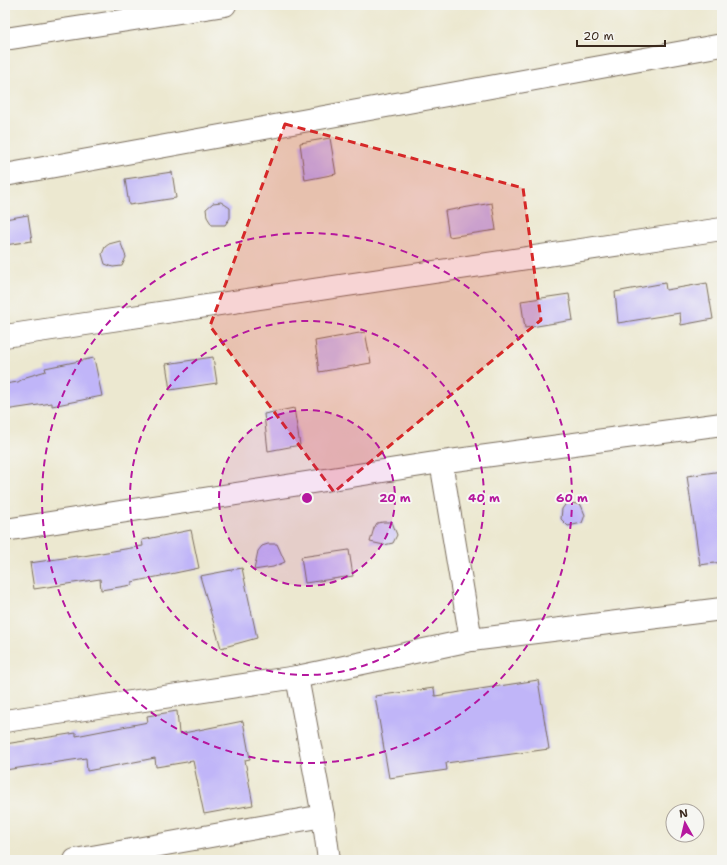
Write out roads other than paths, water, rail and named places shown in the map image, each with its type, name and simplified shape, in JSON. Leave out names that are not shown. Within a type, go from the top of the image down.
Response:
[{"type":"street","points":[[5,39],[225,5]]},
{"type":"street","points":[[5,175],[722,44]]},
{"type":"street","points":[[5,336],[722,229]]},
{"type":"street","points":[[5,530],[441,462],[722,424]]},
{"type":"street","points":[[441,462],[472,640]]},
{"type":"street","points":[[5,721],[297,677],[472,640],[722,609]]},
{"type":"street","points":[[297,677],[323,816],[329,860]]},
{"type":"street","points":[[75,860],[323,816]]}]
